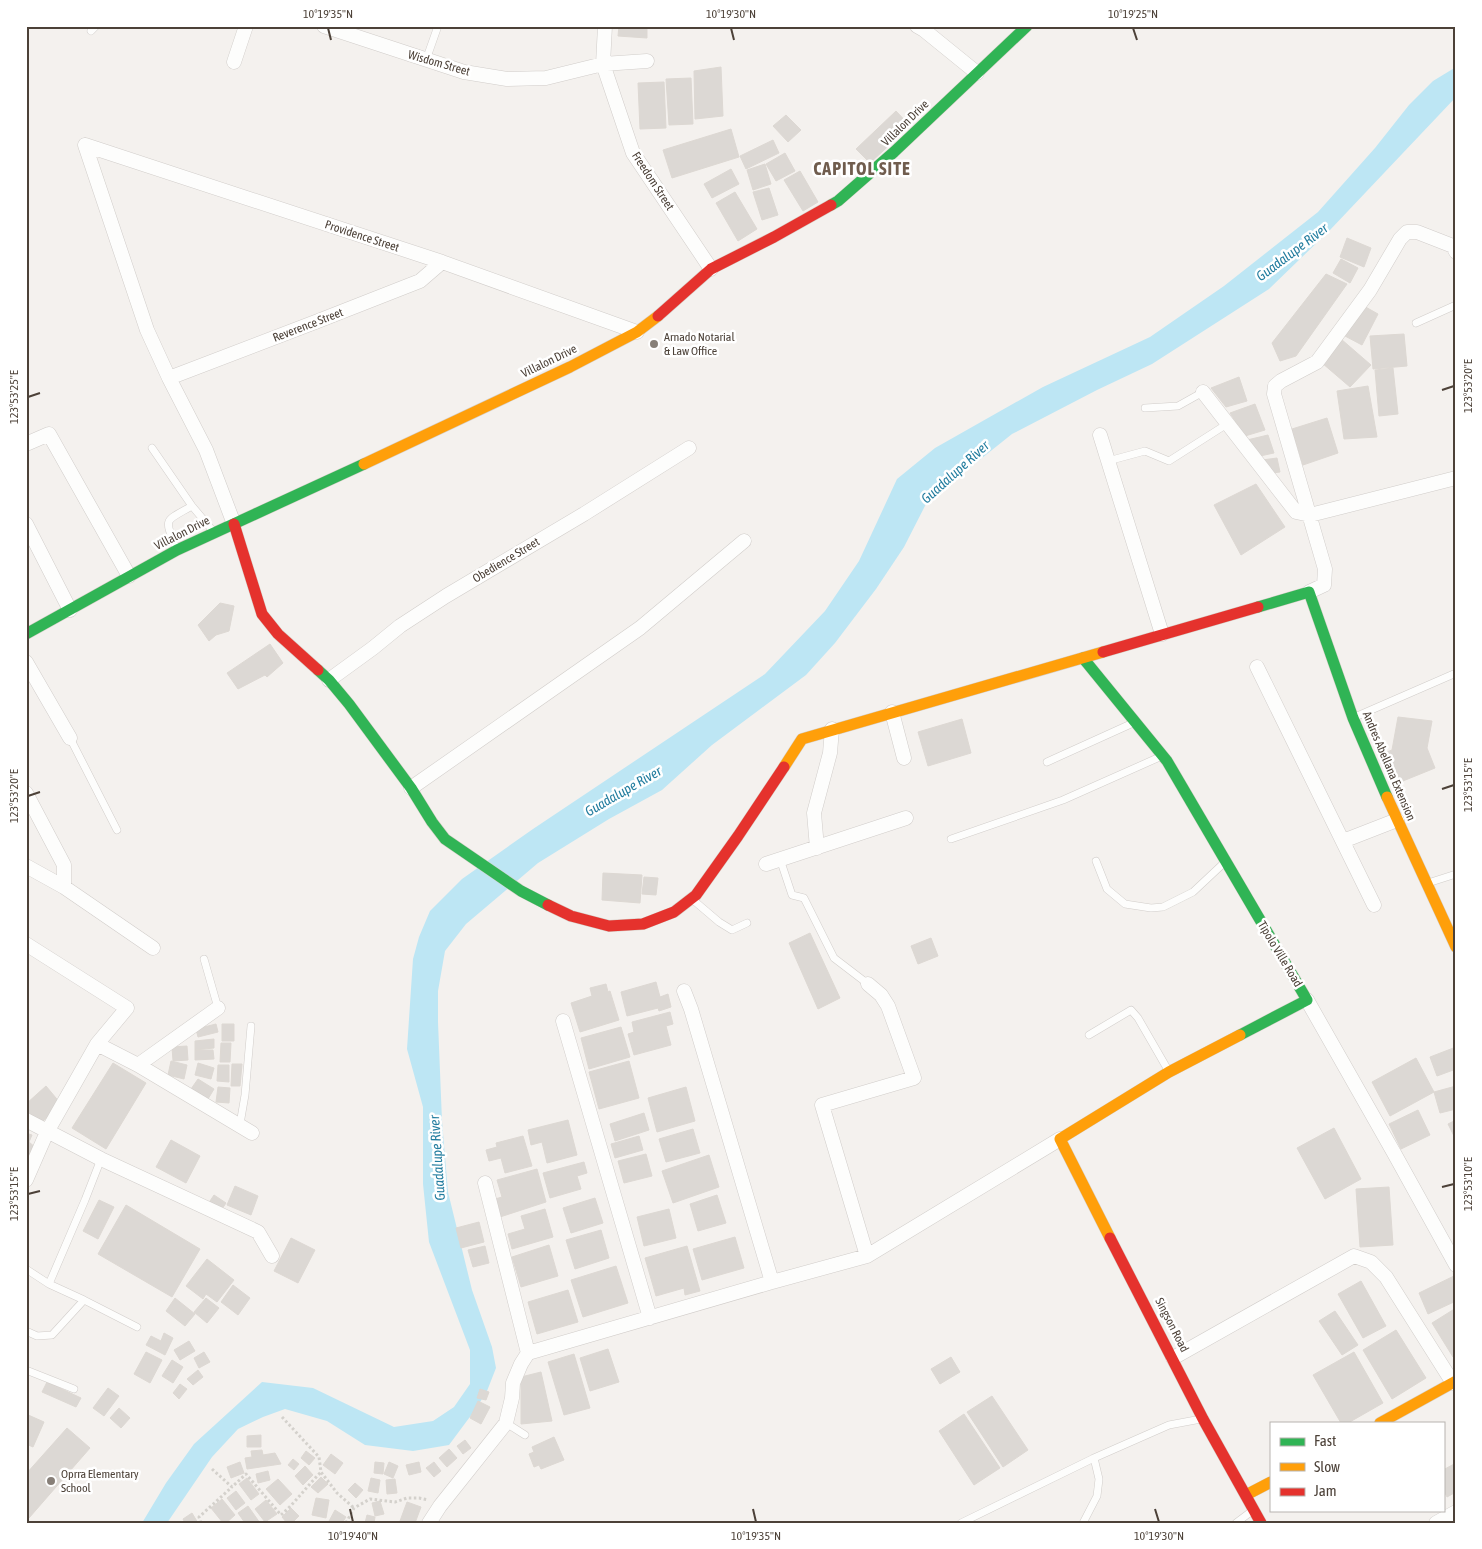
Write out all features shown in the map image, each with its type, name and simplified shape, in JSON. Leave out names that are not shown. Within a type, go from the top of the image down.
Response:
[{"type":"street","points":[[234,62],[246,26]]},
{"type":"street","name":"Wisdom Street","points":[[324,26],[353,31],[426,60],[464,72],[507,79],[546,78],[603,64],[647,61]]},
{"type":"street","name":"Freedom Street","points":[[605,26],[603,64],[634,153],[711,269]]},
{"type":"street","points":[[917,26],[977,73]]},
{"type":"street","name":"Villalon Drive","points":[[26,634],[177,550],[570,367],[636,332],[711,269],[774,237],[838,201],[894,152],[1027,26]]},
{"type":"street","name":"Providence Street","points":[[169,378],[148,330],[85,145],[442,262],[636,332]]},
{"type":"street","points":[[169,378],[206,450],[234,524],[262,614],[278,634],[328,680],[349,704],[411,788],[445,839],[521,891],[571,916],[610,926],[643,924],[674,912],[701,890],[802,739],[1309,592],[1324,585],[1325,569],[1274,394],[1275,386],[1317,362],[1370,290],[1400,239],[1407,232],[1417,232],[1453,246],[1456,252]]},
{"type":"street","name":"Reverence Street","points":[[169,378],[420,281],[442,262]]},
{"type":"street","points":[[1203,392],[1296,512],[1310,514],[1456,478]]},
{"type":"street","points":[[26,444],[49,434],[129,576]]},
{"type":"street","points":[[1100,435],[1162,634]]},
{"type":"street","name":"Obedience Street","points":[[328,680],[400,626],[446,596],[584,514],[689,448]]},
{"type":"street","points":[[26,524],[70,610]]},
{"type":"street","points":[[411,788],[640,628],[744,541]]},
{"type":"street","name":"Andres Abellana Extension","points":[[1309,592],[1353,718],[1425,883],[1456,947]]},
{"type":"street","name":"Tipolo Ville Road","points":[[1083,658],[1162,756],[1307,1000],[1456,1264]]},
{"type":"street","points":[[26,662],[70,738]]},
{"type":"street","points":[[1257,667],[1374,905]]},
{"type":"street","points":[[892,712],[904,758]]},
{"type":"street","points":[[818,848],[814,813],[830,753],[832,729]]},
{"type":"street","points":[[26,793],[64,865],[64,887]]},
{"type":"street","points":[[766,864],[906,818]]},
{"type":"street","points":[[1343,841],[1397,820]]},
{"type":"street","points":[[26,866],[64,887],[153,948]]},
{"type":"street","points":[[26,944],[127,1008],[97,1044],[47,1132],[26,1180]]},
{"type":"street","points":[[867,1256],[822,1105],[914,1078],[888,1006],[881,995],[868,984]]},
{"type":"street","points":[[684,990],[772,1282]]},
{"type":"street","points":[[429,1523],[440,1506],[506,1423],[512,1398],[513,1383],[521,1364],[528,1354],[867,1256],[1169,1072],[1307,1000]]},
{"type":"street","points":[[138,1065],[218,1008]]},
{"type":"street","points":[[563,1021],[650,1318]]},
{"type":"street","points":[[97,1044],[138,1065],[240,1124],[252,1133]]},
{"type":"street","points":[[26,1120],[47,1132],[258,1232],[272,1256]]},
{"type":"street","name":"Singson Road","points":[[1060,1139],[1203,1419],[1261,1523]]},
{"type":"street","points":[[485,1183],[528,1354]]},
{"type":"street","points":[[1173,1358],[1354,1256],[1372,1262],[1386,1277],[1454,1382],[1382,1422]]},
{"type":"street","points":[[1246,1496],[1270,1483]]},
{"type":"street","points":[[1436,1523],[1456,1512]]},
{"type":"lane","points":[[426,60],[438,26]]},
{"type":"lane","points":[[1416,323],[1456,305]]},
{"type":"lane","points":[[1145,408],[1178,406],[1203,392]]},
{"type":"lane","points":[[1108,461],[1146,451],[1168,461],[1228,424]]},
{"type":"lane","points":[[152,448],[192,506],[214,532]]},
{"type":"lane","points":[[177,550],[167,522],[170,518],[192,506]]},
{"type":"lane","points":[[1353,718],[1456,673]]},
{"type":"lane","points":[[1047,762],[1134,722]]},
{"type":"lane","points":[[70,738],[117,830]]},
{"type":"lane","points":[[951,839],[1063,800],[1162,756]]},
{"type":"lane","points":[[780,859],[792,895],[804,898],[834,958],[868,984]]},
{"type":"lane","points":[[1096,861],[1107,888],[1125,904],[1151,908],[1163,907],[1193,892],[1225,862]]},
{"type":"lane","points":[[1425,883],[1456,874]]},
{"type":"lane","points":[[692,899],[718,922],[732,930],[748,923]]},
{"type":"lane","points":[[204,960],[218,1008]]},
{"type":"lane","points":[[1089,1035],[1131,1010],[1138,1018],[1169,1072]]},
{"type":"lane","points":[[240,1124],[245,1095],[251,1026]]},
{"type":"lane","points":[[49,1284],[86,1200],[101,1158]]},
{"type":"lane","points":[[26,1270],[49,1284],[137,1327]]},
{"type":"lane","points":[[26,1331],[37,1336],[52,1335],[84,1300]]},
{"type":"lane","points":[[26,1370],[74,1389]]},
{"type":"lane","points":[[961,1523],[1094,1458],[1169,1425],[1203,1419]]},
{"type":"lane","points":[[506,1423],[526,1435]]},
{"type":"lane","points":[[1083,1523],[1097,1496],[1099,1479],[1094,1458]]},
{"type":"lane","points":[[1236,1523],[1254,1510]]},
{"type":"path","points":[[282,1417],[319,1458],[321,1472],[337,1493],[354,1508]]},
{"type":"path","points":[[212,1469],[232,1486]]},
{"type":"path","points":[[201,1523],[199,1517],[246,1474],[281,1515],[321,1472]]},
{"type":"path","points":[[346,1523],[354,1508],[370,1499],[395,1502],[407,1498],[418,1498],[426,1499],[440,1506]]},
{"type":"water","name":"Guadalupe River","points":[[1456,67],[1456,97],[1330,230],[1269,289],[1152,364],[1012,434],[927,502],[904,547],[876,589],[835,643],[806,675],[712,745],[662,790],[609,819],[538,863],[466,924],[445,951],[438,991],[438,1022],[442,1121],[448,1192],[472,1290],[492,1347],[496,1368],[487,1391],[449,1445],[413,1451],[365,1445],[327,1421],[285,1409],[238,1429],[212,1457],[167,1523],[142,1523],[166,1483],[194,1444],[262,1382],[313,1388],[394,1427],[433,1421],[454,1407],[470,1384],[470,1350],[429,1242],[423,1184],[423,1107],[407,1049],[413,959],[419,937],[430,911],[462,879],[533,829],[765,674],[825,611],[859,561],[897,479],[935,448],[1043,387],[1150,337],[1224,286],[1318,212],[1375,148],[1409,105],[1433,81]]},
{"type":"building","points":[[619,26],[647,26],[647,38],[618,36]]},
{"type":"building","points":[[721,67],[723,116],[695,119],[694,71]]},
{"type":"building","points":[[691,78],[693,124],[669,125],[666,79]]},
{"type":"building","points":[[664,82],[666,128],[640,129],[638,83]]},
{"type":"building","points":[[896,111],[910,126],[870,163],[856,149]]},
{"type":"building","points":[[786,115],[801,130],[788,142],[773,126]]},
{"type":"building","points":[[731,129],[739,157],[672,178],[663,150]]},
{"type":"building","points":[[773,140],[779,153],[746,169],[740,156]]},
{"type":"building","points":[[785,153],[795,171],[776,181],[766,164]]},
{"type":"building","points":[[765,164],[771,184],[753,190],[747,170]]},
{"type":"building","points":[[731,169],[739,184],[712,198],[704,184]]},
{"type":"building","points":[[800,171],[818,202],[803,211],[784,180]]},
{"type":"building","points":[[769,188],[778,215],[762,220],[753,192]]},
{"type":"building","points":[[735,192],[757,229],[738,241],[716,203]]},
{"type":"building","points":[[1347,238],[1371,248],[1364,267],[1340,257]]},
{"type":"building","points":[[1341,259],[1358,268],[1350,283],[1333,273]]},
{"type":"building","points":[[1326,274],[1347,284],[1296,356],[1280,361],[1272,343]]},
{"type":"building","points":[[1362,305],[1378,314],[1362,345],[1345,336]]},
{"type":"building","points":[[1404,334],[1407,366],[1373,369],[1370,336]]},
{"type":"building","points":[[1341,339],[1371,365],[1350,387],[1322,363]]},
{"type":"building","points":[[1393,368],[1398,414],[1379,416],[1375,370]]},
{"type":"building","points":[[1239,377],[1247,401],[1226,407],[1211,388]]},
{"type":"building","points":[[1368,386],[1377,437],[1344,439],[1337,391]]},
{"type":"building","points":[[1255,404],[1265,430],[1245,436],[1230,413]]},
{"type":"building","points":[[1327,418],[1338,453],[1303,465],[1292,429]]},
{"type":"building","points":[[1268,435],[1274,453],[1260,456],[1247,440]]},
{"type":"building","points":[[1277,458],[1280,472],[1272,473],[1262,460]]},
{"type":"building","points":[[1256,484],[1285,527],[1241,555],[1214,505]]},
{"type":"building","points":[[220,603],[234,606],[229,631],[216,635],[209,641],[198,625]]},
{"type":"building","points":[[270,644],[283,663],[267,677],[265,675],[238,689],[227,673]]},
{"type":"building","points":[[1398,717],[1432,721],[1427,748],[1435,768],[1398,783],[1387,752],[1392,750]]},
{"type":"building","points":[[962,719],[971,753],[928,766],[918,732]]},
{"type":"building","points":[[603,873],[642,875],[640,903],[602,900]]},
{"type":"building","points":[[644,877],[658,878],[656,895],[642,894]]},
{"type":"building","points":[[810,933],[840,998],[818,1009],[789,943]]},
{"type":"building","points":[[931,938],[938,956],[918,964],[911,946]]},
{"type":"building","points":[[656,982],[660,997],[668,994],[671,1007],[659,1011],[658,1008],[627,1016],[621,992]]},
{"type":"building","points":[[606,984],[619,1020],[580,1032],[571,1003],[592,996],[590,988]]},
{"type":"building","points":[[670,1012],[673,1024],[666,1026],[671,1045],[634,1055],[628,1034],[634,1032],[632,1022]]},
{"type":"building","points":[[216,1024],[218,1032],[198,1037],[196,1029]]},
{"type":"building","points":[[222,1024],[234,1024],[234,1041],[222,1041]]},
{"type":"building","points":[[621,1027],[630,1057],[589,1069],[581,1038]]},
{"type":"building","points":[[214,1039],[214,1048],[195,1050],[195,1041]]},
{"type":"building","points":[[221,1043],[231,1043],[230,1062],[220,1062]]},
{"type":"building","points":[[187,1046],[188,1060],[173,1061],[172,1047]]},
{"type":"building","points":[[1456,1047],[1456,1069],[1437,1076],[1430,1057]]},
{"type":"building","points":[[195,1050],[213,1050],[214,1059],[195,1060]]},
{"type":"building","points":[[1416,1058],[1434,1092],[1390,1116],[1372,1082]]},
{"type":"building","points":[[171,1061],[187,1065],[184,1079],[168,1075]]},
{"type":"building","points":[[629,1061],[639,1098],[599,1109],[589,1072]]},
{"type":"building","points":[[113,1063],[146,1083],[106,1149],[72,1128]]},
{"type":"building","points":[[198,1063],[214,1068],[211,1079],[195,1075]]},
{"type":"building","points":[[232,1064],[242,1064],[240,1086],[231,1086]]},
{"type":"building","points":[[218,1065],[229,1065],[229,1082],[217,1081]]},
{"type":"building","points":[[198,1079],[214,1089],[208,1099],[191,1089]]},
{"type":"building","points":[[46,1086],[61,1104],[40,1124],[26,1109],[26,1104]]},
{"type":"building","points":[[1456,1086],[1456,1109],[1440,1113],[1434,1092]]},
{"type":"building","points":[[218,1087],[230,1088],[229,1103],[216,1102]]},
{"type":"building","points":[[686,1087],[695,1121],[657,1132],[648,1098]]},
{"type":"building","points":[[1418,1110],[1430,1135],[1401,1149],[1389,1124]]},
{"type":"building","points":[[644,1113],[649,1130],[615,1141],[610,1124]]},
{"type":"building","points":[[568,1120],[577,1155],[547,1163],[542,1142],[531,1145],[528,1130]]},
{"type":"building","points":[[1456,1120],[1456,1140],[1448,1124]]},
{"type":"building","points":[[1334,1128],[1361,1179],[1325,1199],[1297,1148]]},
{"type":"building","points":[[693,1129],[700,1153],[666,1162],[659,1139]]},
{"type":"building","points":[[26,1133],[32,1135],[29,1142],[36,1148],[26,1159]]},
{"type":"building","points":[[523,1136],[532,1166],[505,1173],[501,1158],[489,1161],[486,1150],[497,1147],[496,1143]]},
{"type":"building","points":[[639,1136],[643,1150],[615,1158],[611,1144]]},
{"type":"building","points":[[171,1140],[200,1156],[186,1183],[156,1167]]},
{"type":"building","points":[[646,1154],[652,1176],[624,1183],[618,1161]]},
{"type":"building","points":[[709,1155],[719,1187],[673,1203],[662,1171]]},
{"type":"building","points":[[584,1162],[587,1173],[577,1176],[581,1189],[550,1198],[543,1173]]},
{"type":"building","points":[[537,1169],[546,1202],[500,1217],[495,1199],[502,1197],[497,1180]]},
{"type":"building","points":[[235,1186],[258,1196],[251,1215],[227,1205]]},
{"type":"building","points":[[1389,1187],[1393,1245],[1360,1247],[1356,1189]]},
{"type":"building","points":[[214,1195],[226,1203],[220,1212],[208,1204]]},
{"type":"building","points":[[717,1195],[726,1223],[698,1231],[690,1204]]},
{"type":"building","points":[[595,1198],[603,1223],[571,1233],[563,1208]]},
{"type":"building","points":[[99,1200],[114,1207],[98,1239],[83,1231]]},
{"type":"building","points":[[126,1205],[200,1249],[172,1297],[98,1254]]},
{"type":"building","points":[[545,1209],[553,1237],[512,1249],[508,1234],[525,1229],[521,1216]]},
{"type":"building","points":[[669,1209],[676,1238],[644,1246],[637,1217]]},
{"type":"building","points":[[479,1222],[484,1242],[461,1248],[456,1228]]},
{"type":"building","points":[[601,1230],[609,1258],[575,1269],[566,1240]]},
{"type":"building","points":[[735,1237],[744,1268],[702,1280],[693,1249]]},
{"type":"building","points":[[291,1238],[315,1250],[298,1283],[274,1271]]},
{"type":"building","points":[[549,1245],[558,1276],[521,1287],[512,1257]]},
{"type":"building","points":[[485,1246],[489,1263],[473,1267],[468,1250]]},
{"type":"building","points":[[687,1246],[700,1291],[685,1295],[684,1288],[656,1296],[645,1258]]},
{"type":"building","points":[[207,1259],[234,1280],[217,1302],[206,1294],[203,1299],[186,1286]]},
{"type":"building","points":[[616,1266],[628,1303],[583,1317],[571,1280]]},
{"type":"building","points":[[1454,1276],[1456,1279],[1456,1301],[1428,1314],[1419,1293]]},
{"type":"building","points":[[1361,1281],[1386,1326],[1363,1338],[1338,1294]]},
{"type":"building","points":[[233,1285],[250,1298],[238,1315],[221,1302]]},
{"type":"building","points":[[568,1290],[578,1322],[537,1334],[528,1302]]},
{"type":"building","points":[[175,1298],[195,1314],[185,1326],[166,1311]]},
{"type":"building","points":[[206,1298],[219,1308],[207,1323],[194,1312]]},
{"type":"building","points":[[1456,1308],[1456,1356],[1453,1357],[1432,1323]]},
{"type":"building","points":[[1335,1311],[1358,1345],[1342,1355],[1319,1321]]},
{"type":"building","points":[[1396,1330],[1426,1378],[1392,1399],[1363,1350]]},
{"type":"building","points":[[164,1333],[173,1338],[165,1355],[146,1345],[151,1336],[161,1341]]},
{"type":"building","points":[[189,1341],[195,1351],[180,1360],[174,1350]]},
{"type":"building","points":[[608,1349],[619,1382],[590,1391],[580,1358]]},
{"type":"building","points":[[146,1352],[162,1360],[150,1383],[134,1374]]},
{"type":"building","points":[[204,1352],[210,1362],[199,1368],[194,1358]]},
{"type":"building","points":[[1354,1352],[1383,1403],[1350,1422],[1340,1422],[1313,1375]]},
{"type":"building","points":[[574,1354],[590,1408],[564,1415],[548,1362]]},
{"type":"building","points":[[951,1357],[960,1372],[940,1384],[931,1369]]},
{"type":"building","points":[[172,1360],[183,1367],[173,1383],[162,1376]]},
{"type":"building","points":[[198,1370],[203,1377],[193,1385],[187,1379]]},
{"type":"building","points":[[541,1372],[552,1421],[521,1424],[521,1377]]},
{"type":"building","points":[[47,1382],[81,1398],[76,1407],[42,1392]]},
{"type":"building","points":[[180,1384],[187,1389],[179,1399],[173,1393]]},
{"type":"building","points":[[108,1388],[119,1396],[104,1416],[93,1408]]},
{"type":"building","points":[[480,1389],[489,1392],[486,1400],[477,1398]]},
{"type":"building","points":[[992,1396],[1028,1450],[1003,1467],[967,1412]]},
{"type":"building","points":[[478,1401],[490,1407],[481,1424],[470,1418]]},
{"type":"building","points":[[119,1408],[130,1418],[121,1428],[110,1418]]},
{"type":"building","points":[[26,1414],[44,1422],[33,1447],[26,1444]]},
{"type":"building","points":[[964,1414],[1000,1468],[974,1485],[939,1431]]},
{"type":"building","points":[[67,1428],[90,1448],[29,1518],[26,1516],[26,1474]]},
{"type":"building","points":[[261,1435],[261,1447],[247,1447],[247,1436]]},
{"type":"building","points":[[554,1437],[564,1460],[541,1469],[539,1465],[534,1467],[529,1454],[534,1452],[532,1447]]},
{"type":"building","points":[[465,1440],[471,1448],[463,1454],[457,1446]]},
{"type":"building","points":[[449,1449],[457,1458],[447,1467],[439,1458]]},
{"type":"building","points":[[262,1450],[263,1455],[275,1453],[281,1464],[247,1469],[245,1458],[252,1457],[251,1451]]},
{"type":"building","points":[[306,1451],[315,1458],[309,1465],[301,1458]]},
{"type":"building","points":[[331,1454],[343,1463],[335,1474],[323,1465]]},
{"type":"building","points":[[293,1459],[299,1464],[294,1470],[288,1465]]},
{"type":"building","points":[[240,1462],[244,1473],[231,1478],[227,1467]]},
{"type":"building","points":[[375,1462],[384,1463],[383,1474],[374,1473]]},
{"type":"building","points":[[389,1462],[398,1466],[393,1478],[384,1474]]},
{"type":"building","points":[[419,1462],[421,1472],[409,1475],[406,1465]]},
{"type":"building","points":[[434,1462],[441,1471],[434,1477],[426,1468]]},
{"type":"building","points":[[1456,1463],[1456,1492],[1447,1497],[1444,1491],[1444,1469]]},
{"type":"building","points":[[305,1466],[313,1475],[303,1485],[295,1476]]},
{"type":"building","points":[[268,1471],[270,1480],[258,1483],[256,1474]]},
{"type":"building","points":[[321,1477],[328,1484],[318,1493],[311,1487]]},
{"type":"building","points":[[247,1478],[259,1494],[251,1500],[239,1484]]},
{"type":"building","points":[[371,1478],[380,1480],[378,1493],[368,1491]]},
{"type":"building","points":[[278,1479],[292,1494],[280,1505],[266,1489]]},
{"type":"building","points":[[395,1479],[397,1493],[387,1494],[386,1480]]},
{"type":"building","points":[[355,1483],[363,1490],[356,1498],[348,1490]]},
{"type":"building","points":[[236,1491],[245,1503],[236,1510],[227,1498]]},
{"type":"building","points":[[316,1498],[329,1500],[326,1518],[312,1515]]},
{"type":"building","points":[[222,1499],[235,1515],[226,1523],[223,1523],[211,1508]]},
{"type":"building","points":[[266,1500],[277,1514],[265,1522],[255,1509]]},
{"type":"building","points":[[380,1501],[384,1514],[375,1516],[372,1503]]},
{"type":"building","points":[[407,1502],[421,1507],[415,1523],[400,1521]]},
{"type":"building","points":[[248,1506],[260,1523],[245,1523],[238,1513]]},
{"type":"building","points":[[291,1508],[299,1516],[292,1523],[287,1523],[282,1517]]},
{"type":"building","points":[[335,1510],[346,1517],[342,1523],[328,1523]]},
{"type":"building","points":[[192,1513],[198,1523],[185,1523],[183,1519]]},
{"type":"building","points":[[367,1515],[375,1517],[374,1523],[365,1523]]},
{"type":"traffic: fast","points":[[831,205],[894,152],[1027,26]]},
{"type":"traffic: fast","points":[[26,634],[177,550],[364,464]]},
{"type":"traffic: fast","points":[[1258,607],[1309,592],[1353,718],[1387,797]]},
{"type":"traffic: fast","points":[[1083,658],[1167,761],[1307,1000],[1240,1035]]},
{"type":"traffic: fast","points":[[318,670],[349,704],[411,788],[445,839],[521,891],[548,905]]},
{"type":"traffic: slow","points":[[364,464],[570,367],[637,332],[658,316]]},
{"type":"traffic: slow","points":[[784,767],[802,739],[1103,652]]},
{"type":"traffic: slow","points":[[1387,797],[1456,947]]},
{"type":"traffic: slow","points":[[1110,1238],[1060,1139],[1169,1072],[1240,1035]]},
{"type":"traffic: slow","points":[[1382,1422],[1456,1381]]},
{"type":"traffic: slow","points":[[1246,1495],[1270,1483]]},
{"type":"traffic: jam","points":[[658,316],[711,269],[831,205]]},
{"type":"traffic: jam","points":[[234,524],[262,614],[278,634],[318,670]]},
{"type":"traffic: jam","points":[[1103,652],[1258,607]]},
{"type":"traffic: jam","points":[[548,905],[571,916],[609,926],[643,924],[674,912],[696,895],[784,767]]},
{"type":"traffic: jam","points":[[1110,1238],[1203,1419],[1261,1523]]},
{"type":"place","name":"Arnado Notarial & Law Office","points":[[654,344]]},
{"type":"place","name":"Oprra Elementary School","points":[[51,1481]]},
{"type":"district","name":"CAPITOL SITE","points":[[862,168]]}]
